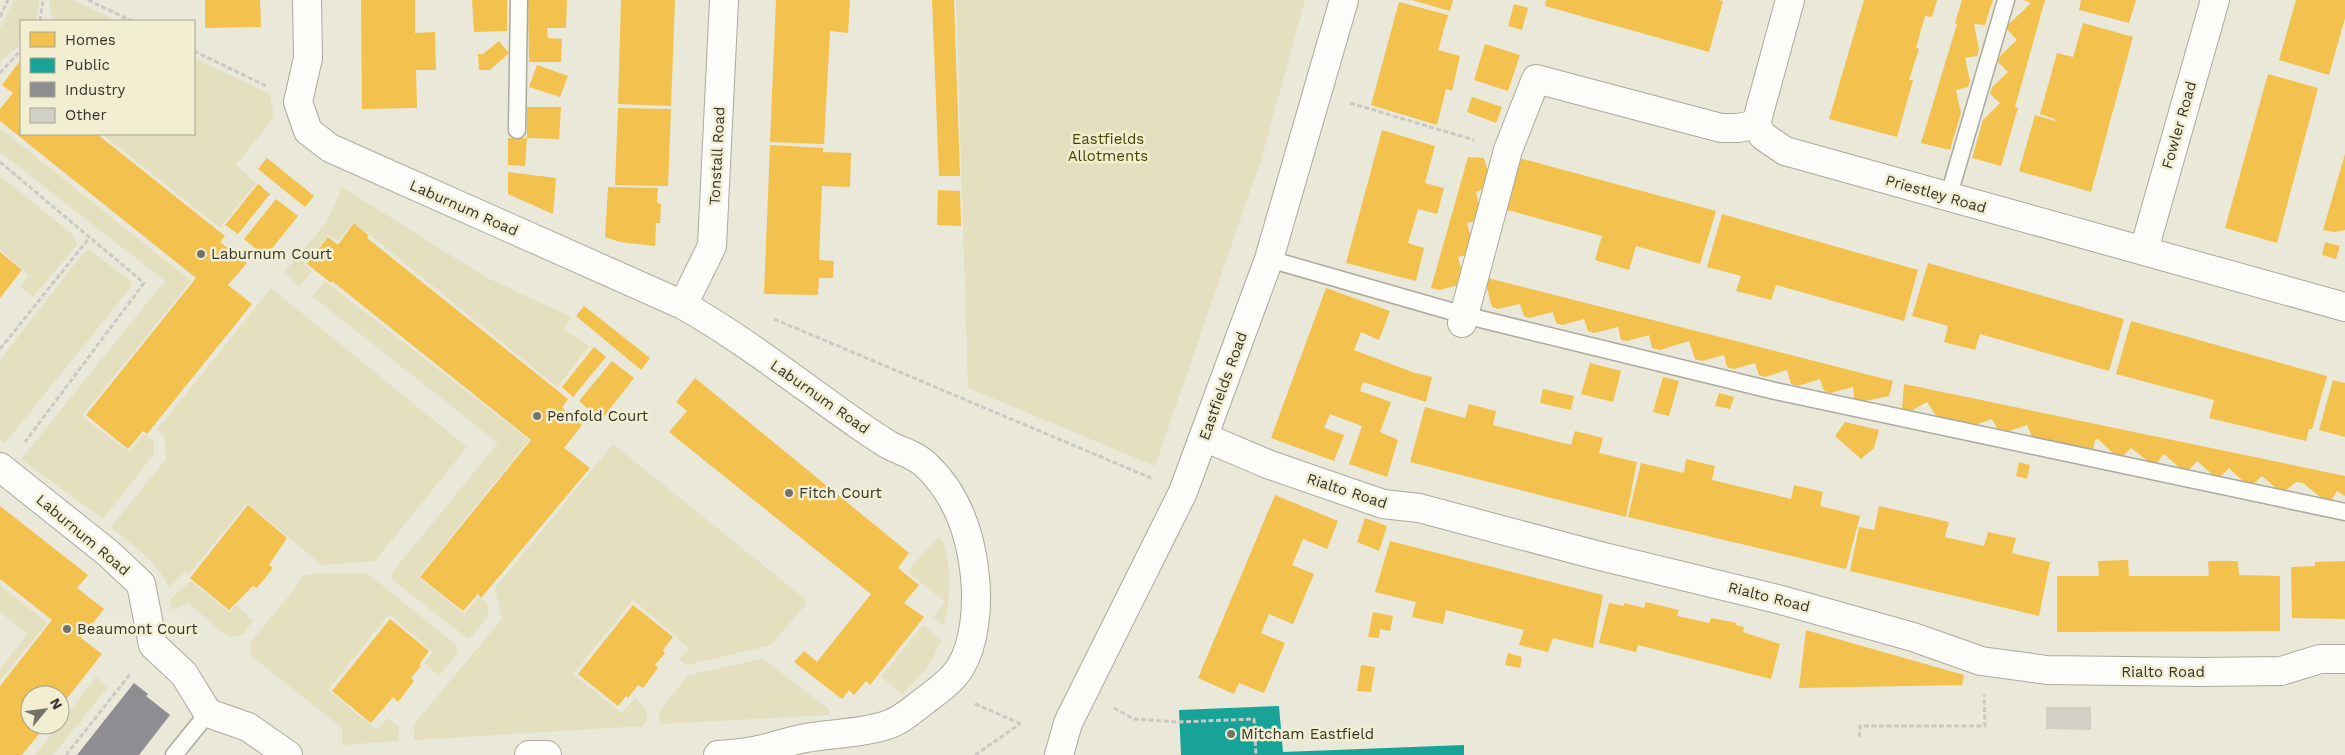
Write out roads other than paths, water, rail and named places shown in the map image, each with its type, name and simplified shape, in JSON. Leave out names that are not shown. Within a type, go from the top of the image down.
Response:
[{"type":"street","name":"Laburnum Road","points":[[307,0],[308,58],[298,102],[308,131],[330,148],[683,305],[718,325],[861,426],[890,445],[910,453],[926,464],[942,483],[956,506],[973,554],[976,588],[974,620],[968,648],[960,668],[940,689],[903,717],[889,725],[862,732],[812,737],[753,751],[718,755]]},
{"type":"street","name":"Tonstall Road","points":[[683,305],[712,246],[724,0]]},
{"type":"street","name":"Eastfields Road","points":[[1059,755],[1068,723],[1183,492],[1204,437],[1269,259],[1344,0]]},
{"type":"street","points":[[1463,319],[1508,150],[1536,79],[1721,128],[1739,128],[1756,124],[1790,0]]},
{"type":"street","name":"Fowler Road","points":[[2144,250],[2214,0]]},
{"type":"street","name":"Priestley Road","points":[[1756,124],[1763,136],[1785,151],[1948,198],[2144,250],[2345,307]]},
{"type":"street","name":"Rialto Road","points":[[1204,437],[1270,465],[1383,504],[1419,508],[1596,555],[1780,600],[1913,637],[1981,661],[2048,670],[2201,672],[2281,671],[2320,659],[2345,659]]},
{"type":"street","name":"Laburnum Road","points":[[0,467],[108,553],[141,584],[153,645],[184,674],[208,712]]},
{"type":"street","points":[[208,712],[248,727],[288,755]]},
{"type":"street","points":[[529,755],[548,755]]},
{"type":"lane","points":[[517,130],[519,0]]},
{"type":"lane","points":[[1948,198],[2006,0]]},
{"type":"lane","points":[[1269,259],[1463,319],[1775,391],[2345,512]]},
{"type":"lane","points":[[174,755],[208,712]]},
{"type":"place","name":"Laburnum Court","points":[[201,254]]},
{"type":"place","name":"Penfold Court","points":[[537,416]]},
{"type":"place","name":"Fitch Court","points":[[789,493]]},
{"type":"place","name":"Beaumont Court","points":[[67,629]]},
{"type":"place","name":"Mitcham Eastfield","points":[[1231,734]]},
{"type":"park label","name":"Eastfields Allotments","points":[[1108,148]]}]
